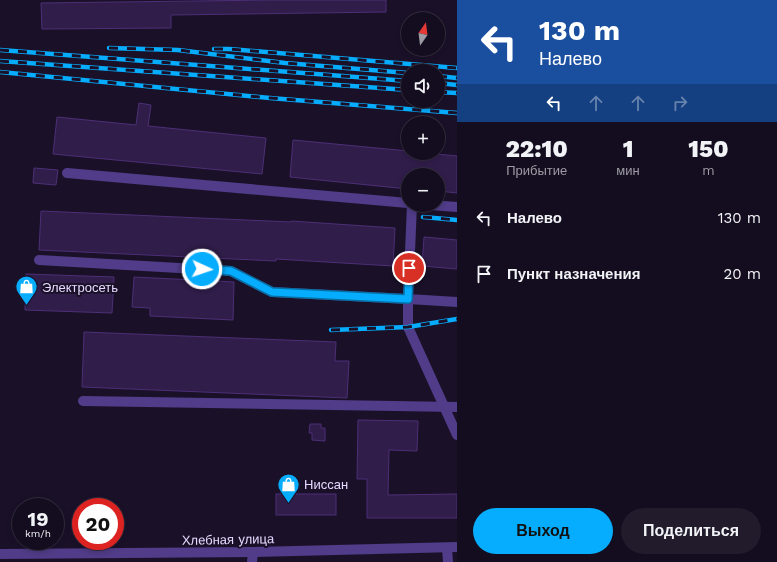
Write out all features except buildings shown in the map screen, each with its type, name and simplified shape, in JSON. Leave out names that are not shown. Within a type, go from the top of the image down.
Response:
[{"type":"street","points":[[67,173],[401,202]]},
{"type":"street","points":[[445,207],[457,208]]},
{"type":"street","points":[[412,212],[408,326],[443,407],[457,435]]},
{"type":"street","points":[[39,260],[231,271],[272,292],[457,302]]},
{"type":"street","points":[[83,401],[457,408]]},
{"type":"street","points":[[448,562],[452,547]]},
{"type":"street","name":"Хлебная улица","points":[[0,554],[253,557],[452,547]]},
{"type":"railway","points":[[109,48],[178,50],[285,63],[401,72]]},
{"type":"railway","points":[[214,49],[457,68]]},
{"type":"railway","points":[[0,50],[401,80]]},
{"type":"railway","points":[[0,61],[401,90]]},
{"type":"railway","points":[[0,72],[270,98],[457,113]]},
{"type":"railway","points":[[445,77],[457,78]]},
{"type":"railway","points":[[445,84],[457,85]]},
{"type":"railway","points":[[445,92],[457,93]]},
{"type":"railway","points":[[423,217],[457,220]]},
{"type":"railway","points":[[331,330],[408,327],[457,319]]},
{"type":"place","name":"Электросеть","points":[[26,306]]},
{"type":"place","name":"Ниссан","points":[[288,504]]},
{"type":"route","points":[[202,269],[231,271],[272,292],[408,299],[409,268]]}]
